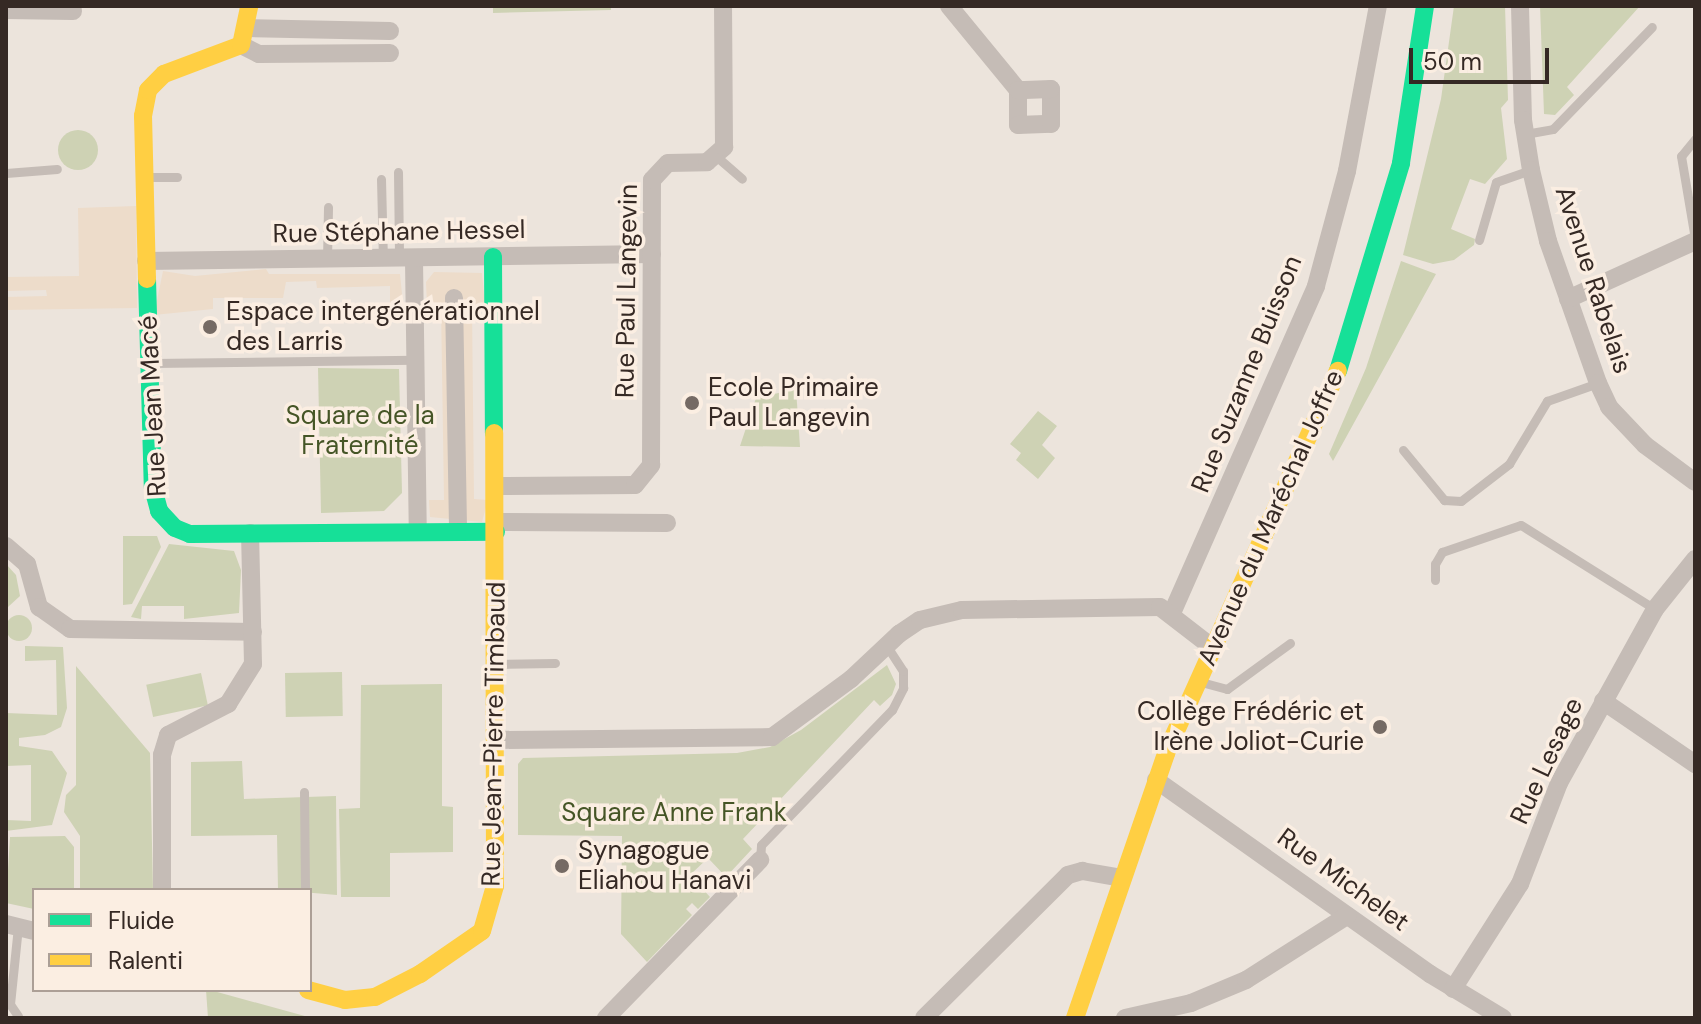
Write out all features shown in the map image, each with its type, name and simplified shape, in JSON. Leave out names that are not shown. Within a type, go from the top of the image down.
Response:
[{"type":"street","points":[[249,6],[244,36],[259,54],[390,53]]},
{"type":"street","points":[[717,157],[724,147],[723,6]]},
{"type":"street","points":[[949,6],[1018,90]]},
{"type":"street","name":"Rue Suzanne Buisson","points":[[1172,613],[1316,286],[1347,171],[1378,6]]},
{"type":"street","name":"Avenue du Maréchal Joffre","points":[[1075,1018],[1156,780],[1212,647],[1332,392],[1401,163],[1425,6]]},
{"type":"street","name":"Avenue Rabelais","points":[[1520,6],[1525,134],[1531,170],[1568,299],[1598,383],[1609,407],[1645,445],[1695,482]]},
{"type":"street","points":[[6,10],[73,11]]},
{"type":"street","points":[[244,36],[390,31]]},
{"type":"street","points":[[309,32],[309,53]]},
{"type":"street","name":"Rue Jean Macé","points":[[244,36],[164,74],[148,90],[146,261],[153,488],[159,511],[175,528],[190,534],[458,531],[495,527]]},
{"type":"street","name":"Rue Paul Langevin","points":[[495,486],[635,485],[651,465],[652,180],[657,169],[668,163],[717,157]]},
{"type":"street","points":[[1568,299],[1695,240]]},
{"type":"street","name":"Rue Stéphane Hessel","points":[[146,261],[399,260],[652,254]]},
{"type":"street","name":"Rue Jean-Pierre Timbaud","points":[[312,992],[343,1009],[375,997],[482,931],[495,886],[497,740],[493,257]]},
{"type":"street","points":[[399,260],[415,360],[418,531]]},
{"type":"street","points":[[454,298],[458,531]]},
{"type":"street","points":[[495,527],[667,523]]},
{"type":"street","points":[[162,888],[162,755],[168,735],[228,704],[239,692],[253,664],[250,533]]},
{"type":"street","points":[[6,546],[27,564],[39,607],[70,629],[253,632]]},
{"type":"street","name":"Rue Lesage","points":[[1453,989],[1520,884],[1559,783],[1603,701],[1655,609],[1695,559]]},
{"type":"street","points":[[497,740],[772,737],[920,620],[962,610],[1129,607],[1172,613],[1212,647]]},
{"type":"street","points":[[1603,701],[1695,764]]},
{"type":"street","name":"Rue Michelet","points":[[1156,780],[1453,989],[1503,1018]]},
{"type":"street","points":[[606,1018],[760,860]]},
{"type":"street","points":[[924,1018],[1068,875],[1082,871],[1121,878]]},
{"type":"street","points":[[1125,1018],[1191,1003],[1246,980],[1347,916]]},
{"type":"lane","points":[[1525,134],[1553,129],[1652,27]]},
{"type":"lane","points":[[1695,139],[1681,156],[1695,240]]},
{"type":"lane","points":[[717,157],[742,179]]},
{"type":"lane","points":[[6,173],[57,169]]},
{"type":"lane","points":[[1479,240],[1496,182],[1531,170]]},
{"type":"lane","points":[[398,172],[399,260]]},
{"type":"lane","points":[[145,177],[177,177]]},
{"type":"lane","points":[[381,179],[399,260]]},
{"type":"lane","points":[[327,260],[328,207]]},
{"type":"lane","points":[[150,363],[415,360]]},
{"type":"lane","points":[[1403,450],[1444,500],[1461,501],[1509,464],[1547,401],[1598,383]]},
{"type":"lane","points":[[1435,580],[1435,564],[1442,552],[1521,525],[1655,609]]},
{"type":"lane","points":[[1197,681],[1227,689],[1290,643]]},
{"type":"lane","points":[[760,860],[761,845],[892,710],[903,688],[903,671],[888,648]]},
{"type":"lane","points":[[496,664],[555,663]]},
{"type":"lane","points":[[304,792],[305,888]]},
{"type":"lane","points":[[18,1016],[10,1004],[19,928]]},
{"type":"green space","points":[[493,6],[611,6],[611,10],[493,13]]},
{"type":"green space","points":[[1454,6],[1505,6],[1508,100],[1501,108],[1507,159],[1485,184],[1470,179],[1451,229],[1475,239],[1474,245],[1454,260],[1433,264],[1403,255],[1441,99]]},
{"type":"green space","points":[[1540,6],[1640,6],[1567,87],[1574,95],[1555,115],[1544,114]]},
{"type":"green space","points":[[78,130],[92,136],[98,150],[92,164],[78,170],[64,164],[58,150],[64,136]]},
{"type":"green space","points":[[1401,261],[1436,274],[1333,461],[1329,454],[1366,368]]},
{"type":"green space","name":"Square de la Fraternité","points":[[318,368],[399,369],[402,493],[384,511],[321,513]]},
{"type":"green space","points":[[796,389],[800,447],[740,446],[756,398]]},
{"type":"green space","points":[[1038,411],[1057,426],[1042,445],[1055,458],[1038,479],[1016,460],[1021,453],[1010,444]]},
{"type":"green space","points":[[123,536],[157,536],[161,547],[132,604],[123,605]]},
{"type":"green space","points":[[169,544],[234,551],[241,570],[239,613],[184,619],[184,606],[142,606],[141,619],[131,617]]},
{"type":"green space","points":[[6,564],[16,575],[20,596],[8,607]]},
{"type":"green space","points":[[19,615],[28,619],[32,628],[28,637],[19,641],[10,637],[6,628],[10,619]]},
{"type":"green space","points":[[25,646],[63,647],[67,708],[61,727],[45,735],[19,738],[19,746],[52,751],[67,773],[52,825],[6,831],[6,820],[31,821],[31,765],[6,766],[6,713],[57,715],[56,660],[25,661]]},
{"type":"green space","name":"Square Anne Frank","points":[[887,665],[896,684],[892,695],[880,706],[874,700],[743,839],[752,849],[726,877],[708,858],[690,875],[710,897],[698,909],[692,903],[686,909],[692,915],[647,962],[621,934],[622,836],[518,835],[518,764],[523,758],[737,753],[770,747],[801,730]]},
{"type":"green space","points":[[76,666],[150,753],[153,888],[80,888],[80,836],[64,812],[66,795],[76,785]]},
{"type":"green space","points":[[342,672],[343,716],[286,717],[285,673]]},
{"type":"green space","points":[[201,673],[208,705],[153,717],[146,685]]},
{"type":"green space","points":[[442,684],[442,806],[453,807],[453,852],[390,853],[390,897],[341,897],[339,809],[360,808],[361,685]]},
{"type":"green space","points":[[242,761],[244,799],[336,796],[337,895],[312,893],[312,888],[278,888],[277,835],[191,836],[191,762]]},
{"type":"green space","points":[[65,836],[74,847],[74,888],[32,888],[32,909],[6,903],[10,837]]},
{"type":"green space","points":[[206,992],[217,992],[312,1018],[208,1018]]},
{"type":"shaded area","points":[[136,206],[137,308],[6,310],[6,297],[47,296],[46,290],[6,291],[6,277],[79,276],[78,208]]},
{"type":"shaded area","points":[[266,269],[269,274],[400,274],[403,304],[390,305],[390,286],[317,288],[316,281],[286,282],[283,298],[213,298],[213,309],[154,315],[163,271],[195,276]]},
{"type":"shaded area","points":[[434,272],[482,273],[485,306],[472,306],[474,499],[488,500],[482,522],[430,517],[429,500],[444,500],[441,306],[427,306],[426,282]]},
{"type":"traffic: fast","points":[[1338,371],[1401,163],[1425,6]]},
{"type":"traffic: fast","points":[[493,257],[494,433]]},
{"type":"traffic: fast","points":[[147,279],[153,488],[159,511],[175,528],[190,534],[496,532]]},
{"type":"traffic: slow","points":[[147,279],[143,116],[148,90],[164,74],[241,45],[249,6]]},
{"type":"traffic: slow","points":[[1075,1018],[1166,753],[1338,371]]},
{"type":"traffic: slow","points":[[312,991],[345,1000],[375,997],[420,974],[482,931],[495,886],[494,433]]},
{"type":"place","name":"Espace intergénérationnel des Larris","points":[[210,327]]},
{"type":"place","name":"Ecole Primaire Paul Langevin","points":[[692,403]]},
{"type":"place","name":"Collège Frédéric et Irène Joliot-Curie","points":[[1380,727]]},
{"type":"place","name":"Synagogue Eliahou Hanavi","points":[[562,866]]}]
